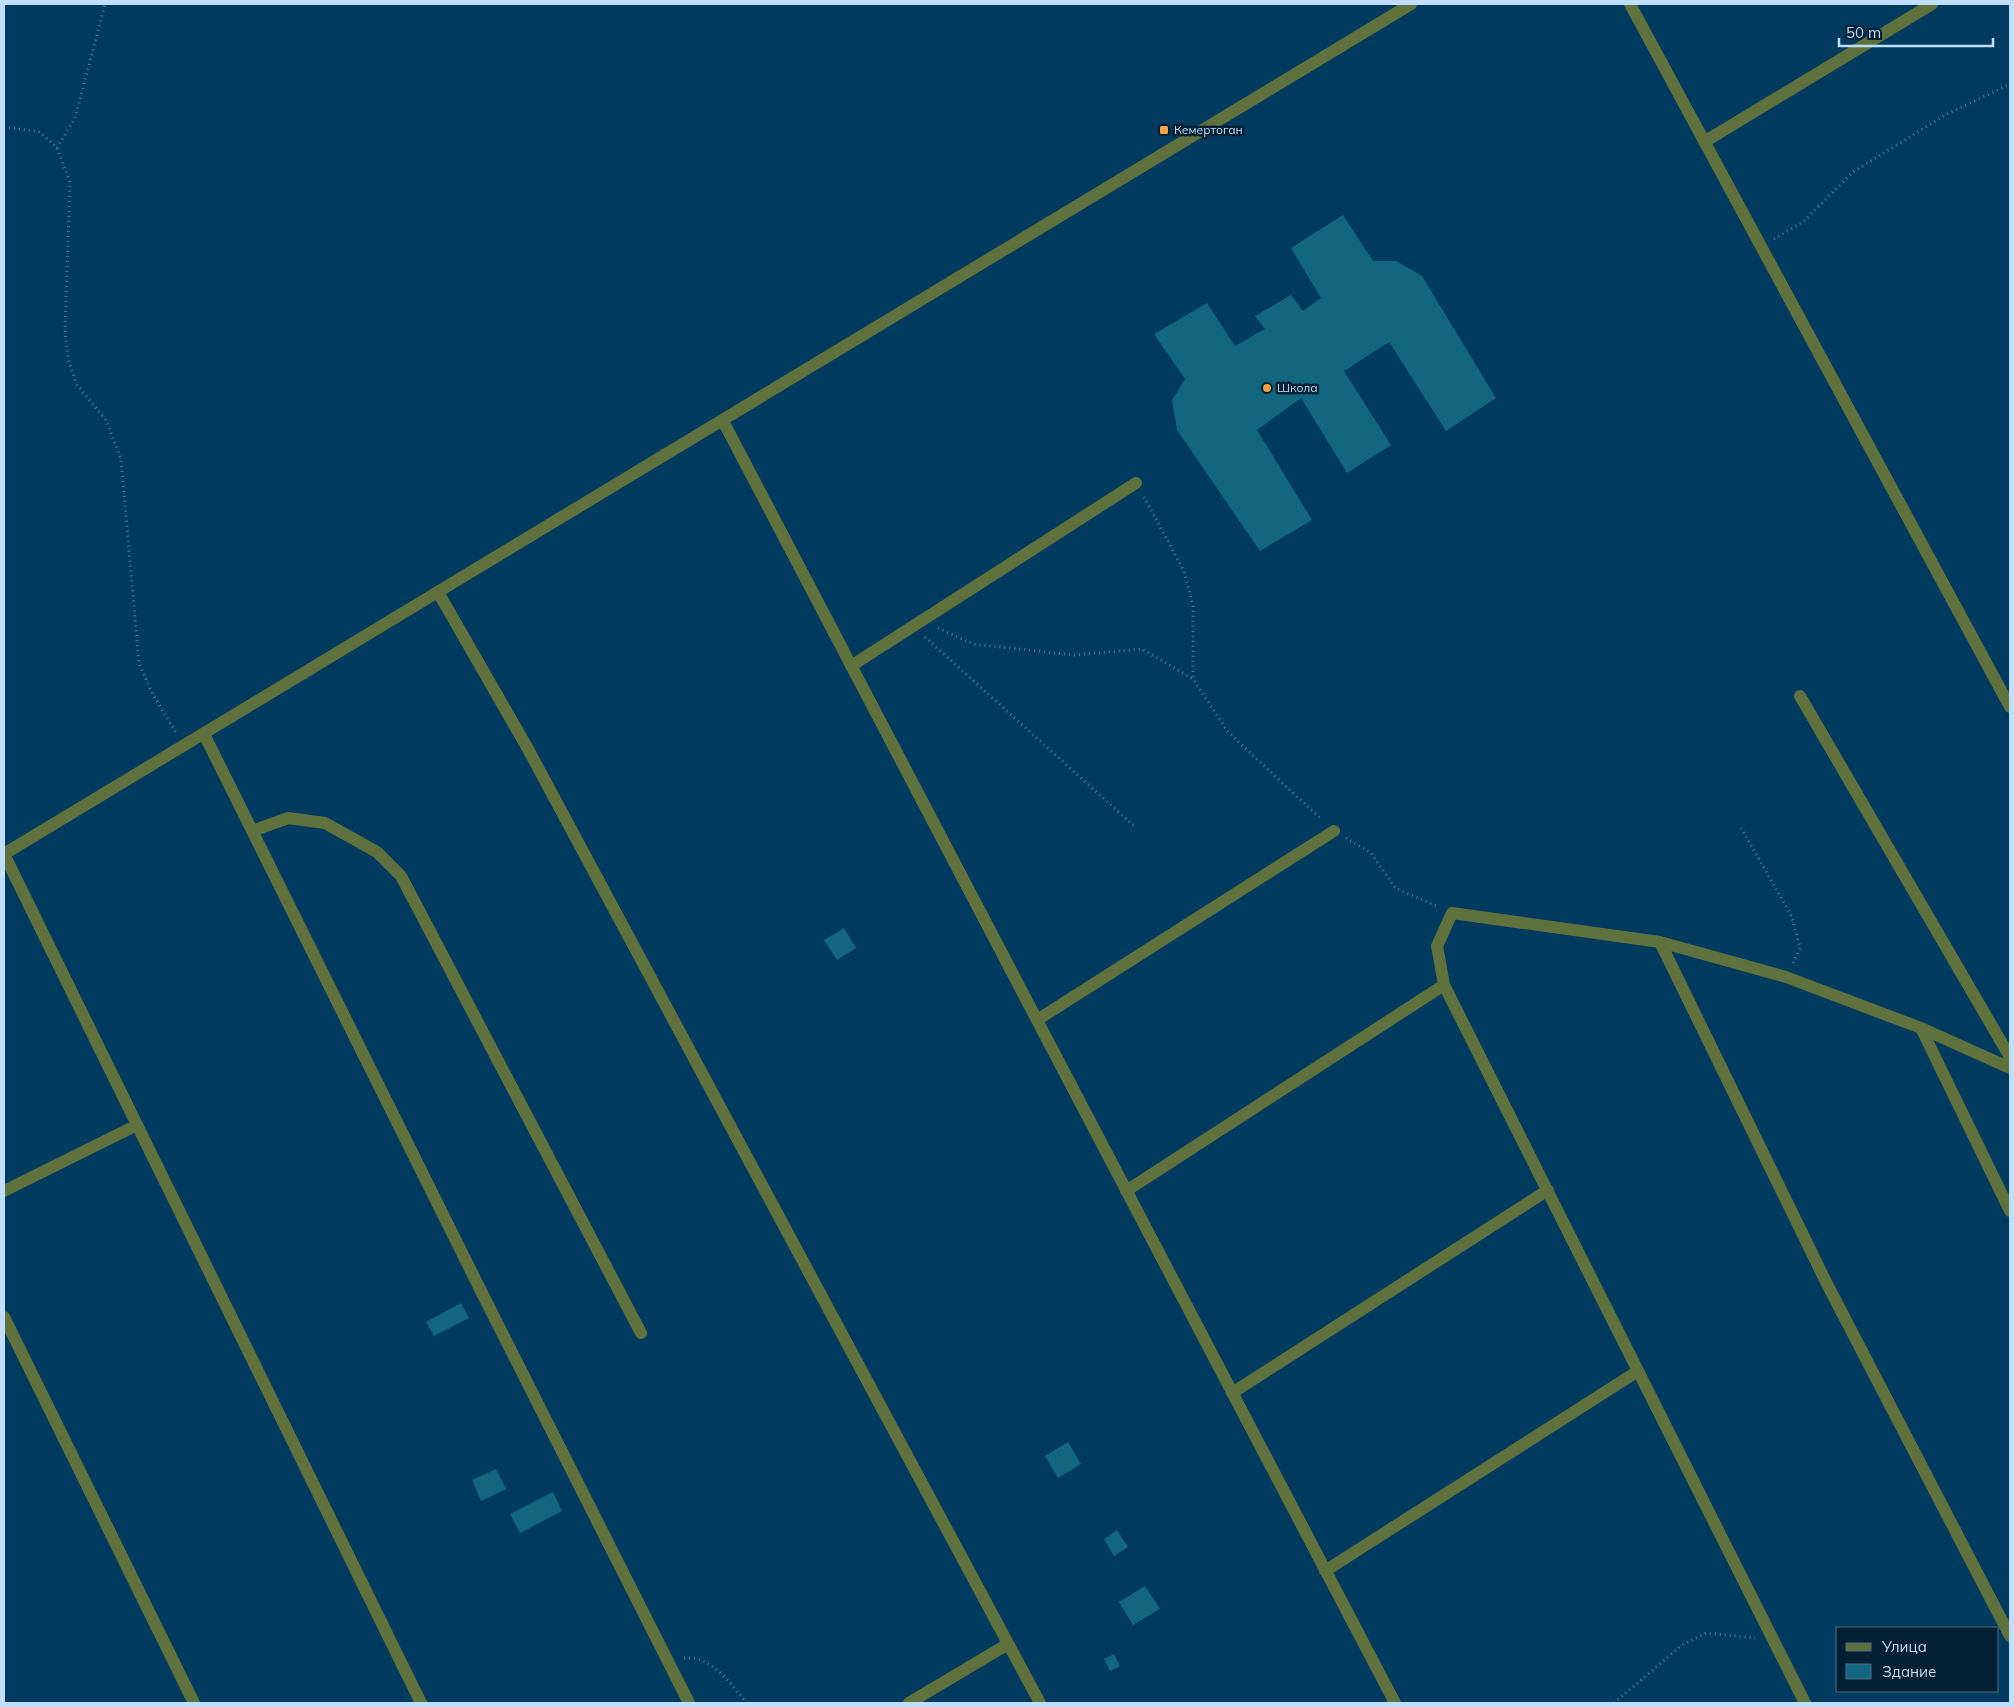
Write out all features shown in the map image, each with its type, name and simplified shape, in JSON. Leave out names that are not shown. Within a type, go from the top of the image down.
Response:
[{"type":"street","points":[[421,1703],[4,854],[1412,4]]},
{"type":"street","points":[[1632,4],[1760,247],[2010,707]]},
{"type":"street","points":[[1704,142],[1932,4]]},
{"type":"street","points":[[723,421],[1395,1703]]},
{"type":"street","points":[[851,666],[1136,483]]},
{"type":"street","points":[[438,592],[528,749],[1040,1703]]},
{"type":"street","points":[[1800,696],[2010,1057]]},
{"type":"street","points":[[204,734],[486,1302],[689,1703]]},
{"type":"street","points":[[252,831],[288,818],[325,823],[377,852],[401,876],[641,1333]]},
{"type":"street","points":[[1037,1020],[1334,831]]},
{"type":"street","points":[[1805,1703],[1444,985],[1438,946],[1452,913],[1660,942],[1786,977],[1921,1028],[2010,1068]]},
{"type":"street","points":[[1660,942],[1826,1282],[2010,1636]]},
{"type":"street","points":[[1126,1191],[1444,985]]},
{"type":"street","points":[[1921,1028],[2010,1211]]},
{"type":"street","points":[[4,1191],[137,1125]]},
{"type":"street","points":[[1232,1393],[1548,1190]]},
{"type":"street","points":[[4,1317],[194,1703]]},
{"type":"street","points":[[1325,1570],[1638,1371]]},
{"type":"street","points":[[909,1703],[1008,1644]]},
{"type":"path","points":[[57,148],[75,118],[106,4]]},
{"type":"path","points":[[1760,247],[1803,222],[1853,172],[1945,115],[2010,84]]},
{"type":"path","points":[[4,127],[40,132],[57,148],[70,182],[65,330],[68,359],[77,385],[106,420],[121,459],[139,663],[152,693],[183,746]]},
{"type":"path","points":[[1136,483],[1184,571],[1193,605],[1193,679]]},
{"type":"path","points":[[917,623],[973,644],[1074,655],[1142,649],[1193,679],[1228,732],[1334,831],[1371,853],[1395,888],[1452,913]]},
{"type":"path","points":[[917,623],[1134,826]]},
{"type":"path","points":[[1741,828],[1792,917],[1800,948],[1786,977]]},
{"type":"path","points":[[1614,1703],[1682,1645],[1706,1633],[1773,1639]]},
{"type":"path","points":[[667,1660],[693,1656],[715,1667],[747,1703]]},
{"type":"building","name":"Школа","points":[[1343,215],[1373,261],[1396,261],[1422,276],[1496,398],[1446,431],[1389,342],[1344,371],[1391,445],[1347,473],[1301,398],[1257,430],[1312,520],[1260,551],[1177,430],[1172,400],[1185,379],[1154,334],[1207,303],[1235,346],[1265,329],[1255,316],[1291,295],[1303,311],[1321,298],[1291,248]]},
{"type":"building","points":[[844,928],[856,948],[837,960],[824,940]]},
{"type":"building","points":[[461,1303],[469,1318],[434,1336],[426,1322]]},
{"type":"building","points":[[1068,1442],[1081,1464],[1058,1478],[1045,1456]]},
{"type":"building","points":[[496,1469],[506,1489],[481,1501],[472,1480]]},
{"type":"building","points":[[553,1492],[562,1511],[520,1533],[510,1514]]},
{"type":"building","points":[[1117,1530],[1128,1547],[1114,1556],[1104,1539]]},
{"type":"building","points":[[1145,1586],[1160,1609],[1133,1625],[1119,1602]]},
{"type":"building","points":[[1114,1654],[1120,1666],[1110,1671],[1104,1659]]},
{"type":"place","name":"Кемертоган","points":[[1164,130]]},
{"type":"place","name":"Школа","points":[[1267,388]]}]
